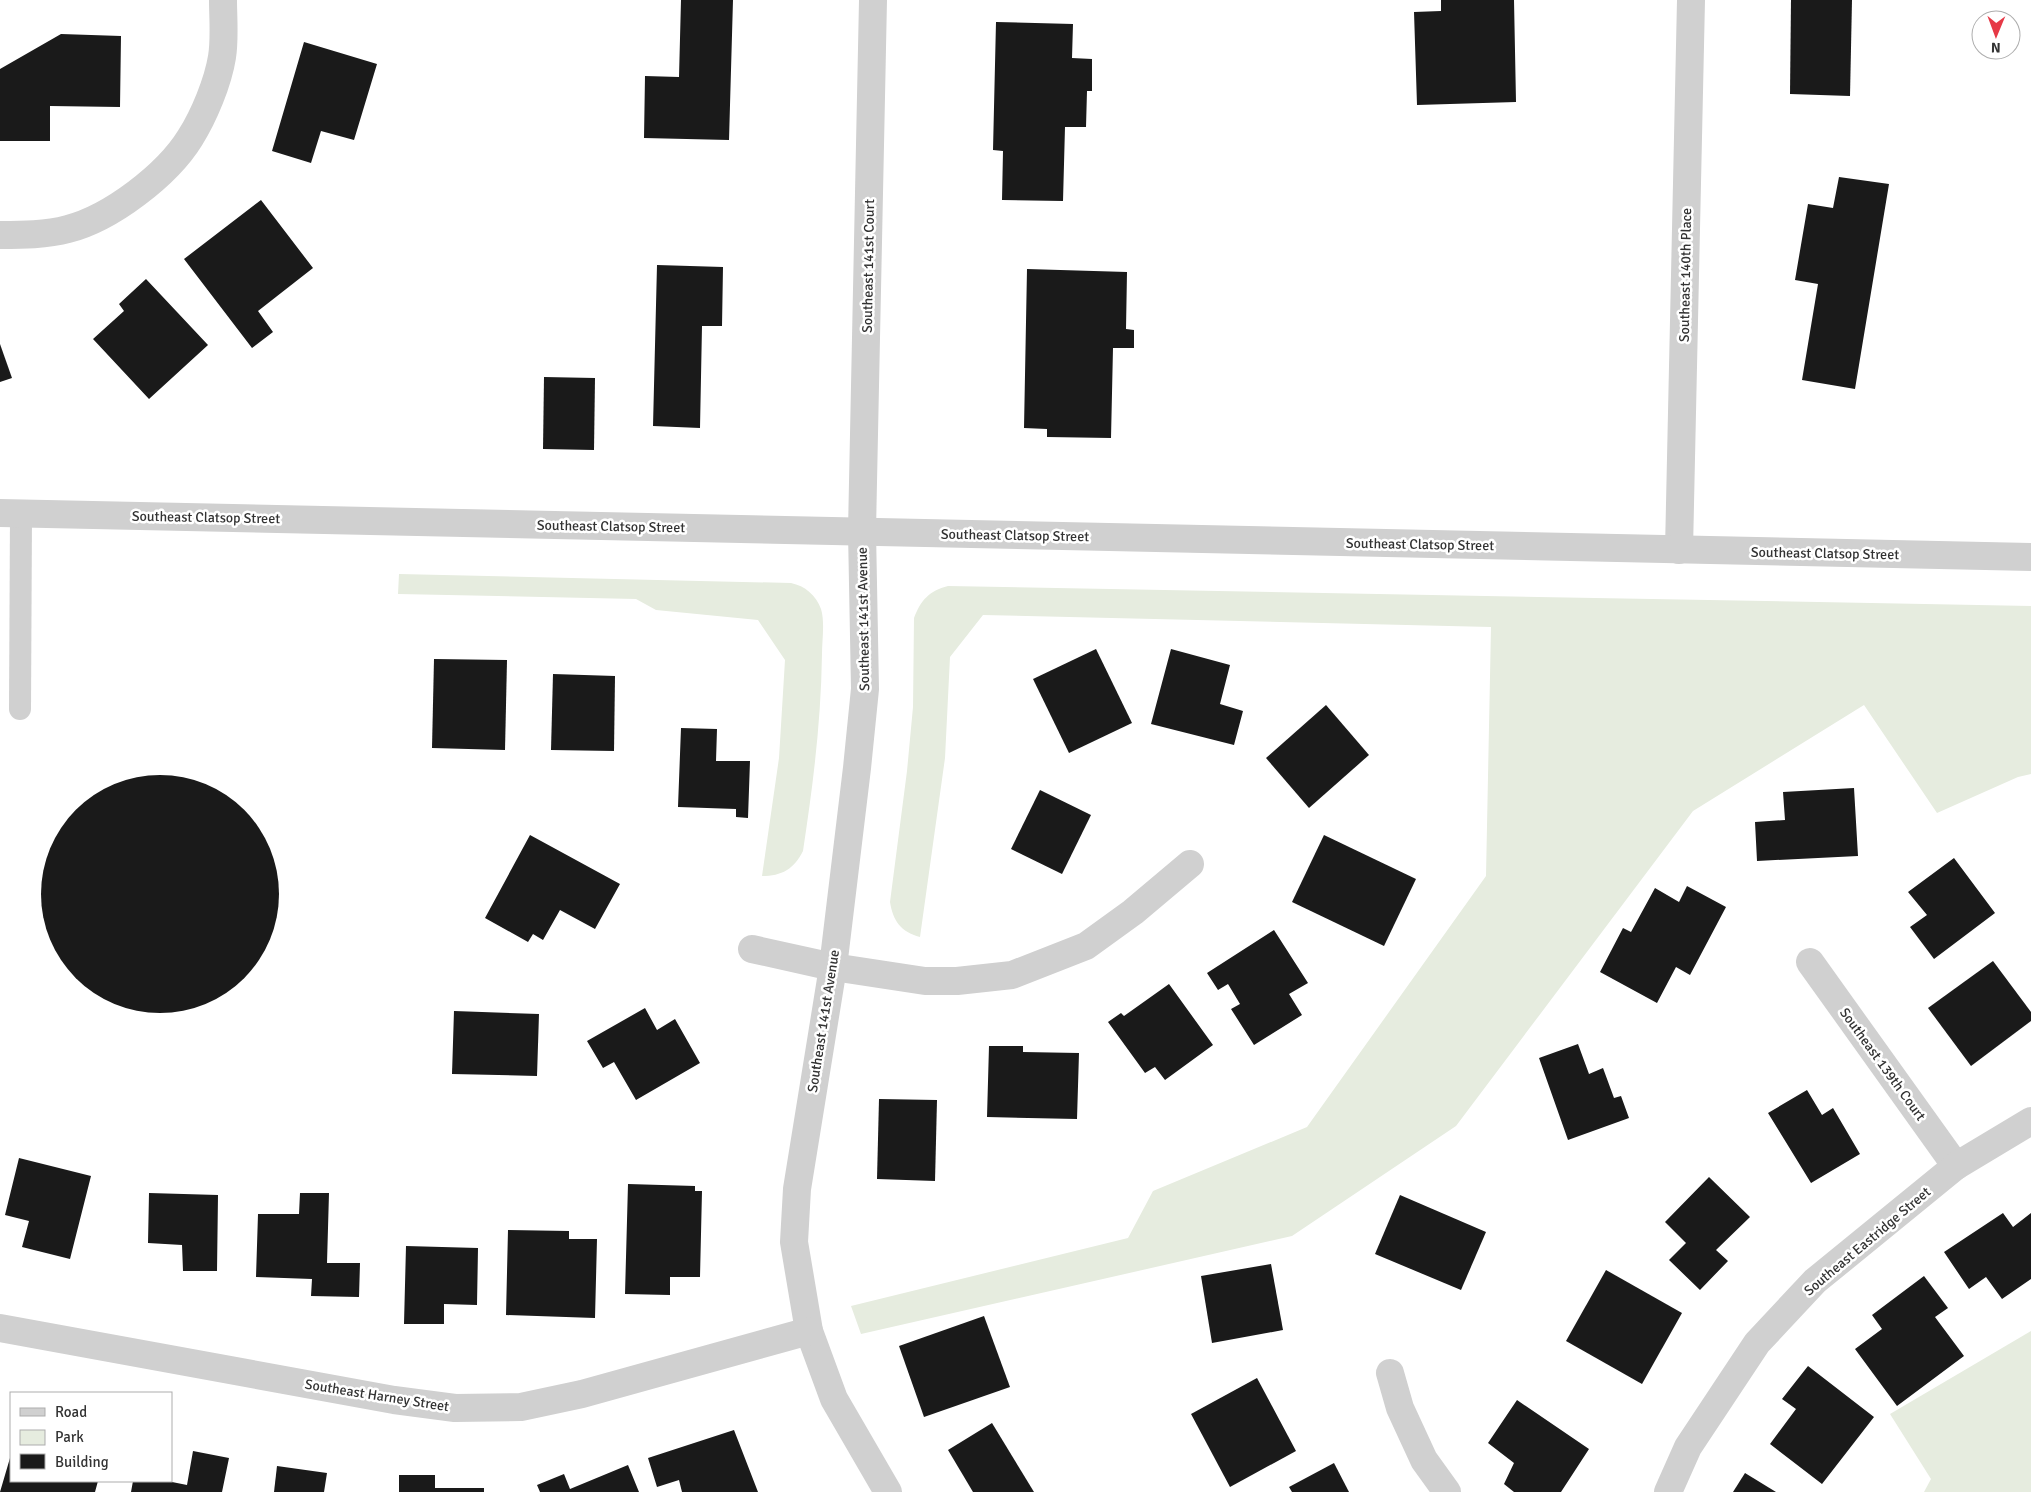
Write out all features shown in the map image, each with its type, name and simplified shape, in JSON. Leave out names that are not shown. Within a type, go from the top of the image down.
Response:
[{"type":"street","points":[[0,235],[26,235],[68,229],[111,212],[156,178],[190,138],[211,96],[222,57],[224,0]]},
{"type":"street","name":"Southeast 141st Court","points":[[862,531],[873,0]]},
{"type":"street","name":"Southeast 140th Place","points":[[1679,550],[1691,0]]},
{"type":"street","name":"Southeast Clatsop Street","points":[[10,513],[2031,557]]},
{"type":"street","name":"Southeast 141st Avenue","points":[[862,531],[865,689],[833,967],[796,1189],[794,1242],[809,1332],[834,1399],[888,1492]]},
{"type":"street","points":[[752,949],[833,967],[925,981],[957,981],[1012,975],[1086,946],[1133,912],[1190,864]]},
{"type":"street","name":"Southeast 139th Court","points":[[1810,962],[1956,1166]]},
{"type":"street","name":"Southeast Eastridge Street","points":[[1668,1492],[1688,1447],[1757,1343],[1815,1281],[1956,1166],[2031,1121]]},
{"type":"street","name":"Southeast Harney Street","points":[[0,1328],[394,1400],[456,1408],[521,1407],[582,1394],[809,1332]]},
{"type":"street","points":[[1390,1373],[1400,1408],[1424,1460],[1447,1492]]},
{"type":"lane","points":[[10,513],[20,709]]},
{"type":"green space","points":[[399,574],[791,583],[801,586],[813,595],[821,609],[823,631],[816,753],[803,851],[796,862],[781,873],[762,876],[779,758],[785,660],[758,620],[656,610],[636,599],[398,594]]},
{"type":"green space","points":[[948,586],[2031,606],[2031,774],[2018,777],[1937,813],[1864,705],[1693,811],[1456,1126],[1292,1236],[861,1334],[851,1306],[1128,1238],[1153,1191],[1307,1127],[1486,876],[1491,627],[983,615],[950,657],[945,758],[920,937],[913,935],[899,925],[893,915],[890,902],[907,771],[913,707],[914,618],[926,597]]},
{"type":"green space","points":[[2031,1331],[2031,1492],[1924,1492],[1931,1479],[1890,1414]]},
{"type":"building","points":[[681,0],[733,0],[729,140],[644,138],[645,76],[679,77]]},
{"type":"building","points":[[1441,0],[1514,0],[1516,102],[1417,105],[1414,12],[1441,11]]},
{"type":"building","points":[[1791,0],[1852,0],[1850,96],[1790,94]]},
{"type":"building","points":[[996,22],[1073,24],[1072,58],[1092,59],[1092,91],[1087,91],[1086,127],[1065,127],[1063,201],[1002,200],[1003,151],[993,150]]},
{"type":"building","points":[[61,34],[121,36],[120,107],[50,106],[50,141],[0,141],[0,69]]},
{"type":"building","points":[[304,42],[377,64],[354,140],[321,131],[311,163],[272,151]]},
{"type":"building","points":[[1839,177],[1889,184],[1855,389],[1802,380],[1818,284],[1795,280],[1808,204],[1833,208]]},
{"type":"building","points":[[261,200],[313,268],[258,311],[273,332],[252,348],[184,259]]},
{"type":"building","points":[[657,265],[723,267],[722,326],[702,326],[700,428],[653,426]]},
{"type":"building","points":[[1027,269],[1127,272],[1126,329],[1134,330],[1134,348],[1113,348],[1111,438],[1047,437],[1047,429],[1024,428]]},
{"type":"building","points":[[146,279],[208,345],[149,399],[93,339],[124,311],[119,304]]},
{"type":"building","points":[[0,344],[12,378],[0,382]]},
{"type":"building","points":[[544,377],[595,378],[594,450],[543,449]]},
{"type":"building","points":[[1096,649],[1132,723],[1069,753],[1033,679]]},
{"type":"building","points":[[1171,649],[1230,665],[1220,704],[1243,711],[1234,745],[1151,724]]},
{"type":"building","points":[[434,659],[507,660],[505,750],[432,748]]},
{"type":"building","points":[[553,674],[615,676],[614,751],[551,750]]},
{"type":"building","points":[[1326,705],[1369,755],[1309,808],[1266,758]]},
{"type":"building","points":[[681,728],[717,729],[716,761],[750,761],[748,818],[736,817],[736,809],[678,807]]},
{"type":"building","points":[[160,775],[183,778],[205,784],[226,795],[244,810],[259,828],[270,849],[276,871],[279,894],[276,917],[270,939],[259,960],[244,978],[226,993],[205,1004],[183,1010],[160,1013],[137,1010],[115,1004],[94,993],[76,978],[61,960],[50,939],[44,917],[41,894],[44,871],[50,849],[61,828],[76,810],[94,795],[115,784],[137,778]]},
{"type":"building","points":[[1854,788],[1858,856],[1757,861],[1755,822],[1785,820],[1783,792]]},
{"type":"building","points":[[1040,790],[1091,815],[1062,874],[1011,849]]},
{"type":"building","points":[[530,835],[620,884],[595,929],[560,910],[543,940],[533,934],[528,942],[485,918]]},
{"type":"building","points":[[1324,835],[1416,879],[1384,946],[1292,902]]},
{"type":"building","points":[[1954,858],[1995,913],[1934,959],[1910,927],[1927,915],[1908,892]]},
{"type":"building","points":[[1687,886],[1726,907],[1690,975],[1676,967],[1657,1003],[1600,972],[1623,928],[1631,932],[1655,888],[1679,902]]},
{"type":"building","points":[[1274,930],[1308,983],[1289,994],[1302,1015],[1254,1045],[1231,1009],[1240,1004],[1228,984],[1218,990],[1207,973]]},
{"type":"building","points":[[1993,961],[2031,1012],[2031,1021],[1971,1066],[1928,1008]]},
{"type":"building","points":[[1169,984],[1213,1045],[1165,1080],[1155,1067],[1145,1073],[1108,1022],[1121,1013],[1124,1016]]},
{"type":"building","points":[[645,1008],[657,1030],[675,1019],[700,1063],[636,1100],[614,1062],[603,1068],[587,1041]]},
{"type":"building","points":[[454,1011],[539,1014],[537,1076],[452,1074]]},
{"type":"building","points":[[1578,1044],[1589,1074],[1603,1068],[1614,1098],[1621,1096],[1629,1118],[1568,1140],[1539,1058]]},
{"type":"building","points":[[989,1046],[1023,1046],[1023,1052],[1079,1053],[1077,1119],[987,1117]]},
{"type":"building","points":[[1807,1090],[1822,1115],[1833,1108],[1860,1154],[1811,1183],[1768,1113]]},
{"type":"building","points":[[879,1099],[937,1100],[935,1181],[877,1179]]},
{"type":"building","points":[[19,1158],[91,1176],[70,1259],[22,1247],[29,1221],[5,1215]]},
{"type":"building","points":[[1709,1177],[1750,1217],[1716,1250],[1728,1261],[1700,1290],[1669,1260],[1686,1243],[1665,1222]]},
{"type":"building","points":[[628,1184],[695,1186],[695,1191],[702,1191],[700,1277],[670,1277],[670,1295],[625,1294]]},
{"type":"building","points":[[149,1193],[218,1195],[217,1271],[183,1271],[182,1245],[148,1243]]},
{"type":"building","points":[[300,1193],[329,1193],[327,1263],[360,1263],[359,1297],[311,1296],[312,1279],[256,1277],[258,1214],[299,1214]]},
{"type":"building","points":[[1400,1195],[1486,1232],[1461,1290],[1375,1254]]},
{"type":"building","points":[[2003,1213],[2013,1227],[2031,1213],[2031,1279],[2002,1299],[1986,1277],[1969,1289],[1944,1252]]},
{"type":"building","points":[[508,1230],[569,1231],[569,1239],[597,1239],[595,1318],[506,1315]]},
{"type":"building","points":[[406,1246],[478,1248],[477,1305],[444,1304],[444,1324],[404,1324]]},
{"type":"building","points":[[1271,1264],[1283,1330],[1212,1343],[1201,1276]]},
{"type":"building","points":[[1606,1270],[1682,1313],[1642,1384],[1566,1341]]},
{"type":"building","points":[[1924,1276],[1948,1308],[1935,1317],[1964,1356],[1897,1406],[1855,1349],[1882,1329],[1872,1315]]},
{"type":"building","points":[[984,1316],[1010,1387],[924,1417],[899,1346]]},
{"type":"building","points":[[1808,1366],[1874,1417],[1822,1484],[1770,1444],[1796,1409],[1782,1399]]},
{"type":"building","points":[[1257,1378],[1296,1451],[1230,1487],[1191,1414]]},
{"type":"building","points":[[1517,1400],[1589,1449],[1561,1492],[1514,1492],[1504,1484],[1514,1463],[1488,1443]]},
{"type":"building","points":[[992,1423],[1034,1492],[973,1492],[948,1450]]},
{"type":"building","points":[[734,1430],[758,1492],[682,1492],[679,1480],[657,1487],[648,1458]]},
{"type":"building","points":[[193,1451],[229,1458],[222,1492],[131,1492],[133,1482],[172,1482],[187,1485]]},
{"type":"building","points":[[10,1458],[10,1482],[98,1482],[95,1492],[0,1492]]},
{"type":"building","points":[[1334,1463],[1349,1492],[1292,1492],[1289,1487]]},
{"type":"building","points":[[628,1465],[639,1492],[540,1492],[537,1485],[564,1474],[570,1489]]},
{"type":"building","points":[[277,1466],[327,1473],[324,1492],[274,1492]]},
{"type":"building","points":[[1745,1473],[1776,1492],[1733,1492]]},
{"type":"building","points":[[399,1475],[435,1475],[435,1488],[484,1488],[484,1492],[399,1492]]}]
